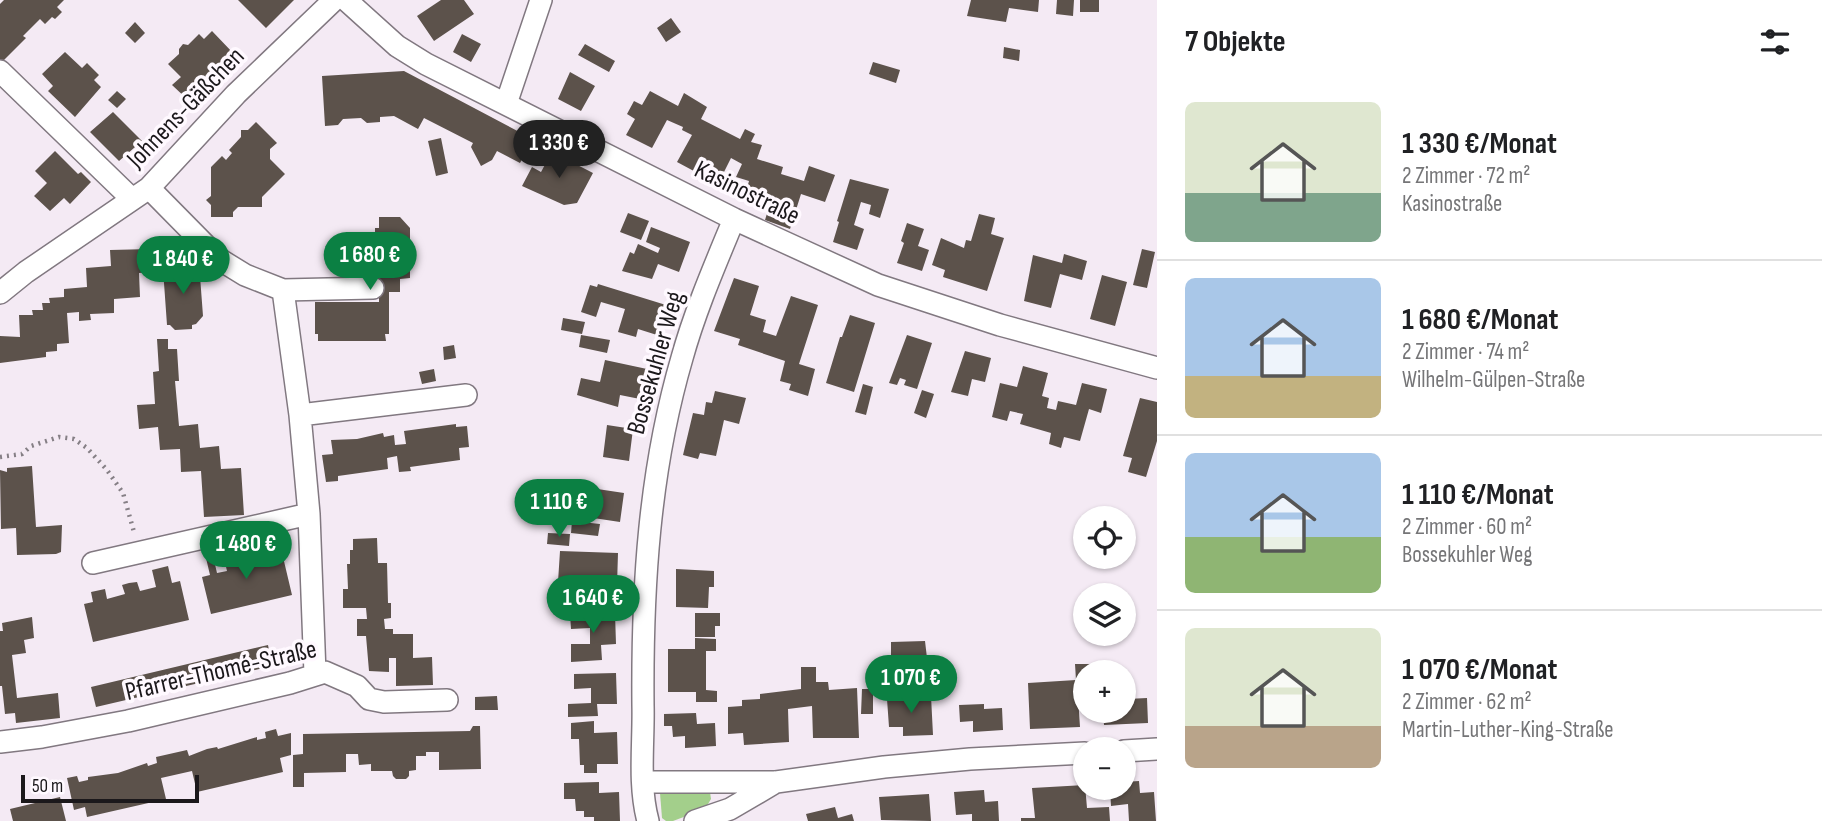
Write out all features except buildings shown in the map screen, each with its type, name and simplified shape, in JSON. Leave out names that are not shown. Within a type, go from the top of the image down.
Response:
[{"type":"street","name":"Johnens-Gäßchen","points":[[0,293],[141,193],[236,94],[334,0]]},
{"type":"street","name":"Kasinostraße","points":[[346,0],[397,46],[426,64],[734,219],[878,285],[1000,325],[1157,368]]},
{"type":"street","points":[[506,104],[541,0]]},
{"type":"street","points":[[0,71],[219,259],[245,275],[283,290],[373,288]]},
{"type":"street","name":"Bossekuhler Weg","points":[[648,821],[643,782],[642,631],[648,530],[662,438],[682,357],[734,219]]},
{"type":"street","points":[[283,290],[300,415],[309,514],[315,674]]},
{"type":"street","points":[[300,415],[466,395]]},
{"type":"street","points":[[93,563],[309,514]]},
{"type":"street","name":"Pfarrer-Thomé-Straße","points":[[0,742],[128,721],[290,683],[325,672],[357,686],[369,699],[384,702],[447,700]]},
{"type":"street","points":[[1136,750],[1157,749]]},
{"type":"street","points":[[643,782],[776,782],[884,766],[1073,754]]},
{"type":"street","points":[[695,821],[730,809],[776,782]]},
{"type":"path","points":[[0,457],[22,454],[31,446],[59,437],[74,439],[107,470],[123,493],[138,554]]},
{"type":"green space","points":[[664,787],[710,792],[711,799],[705,809],[666,821],[662,818],[660,793]]}]
